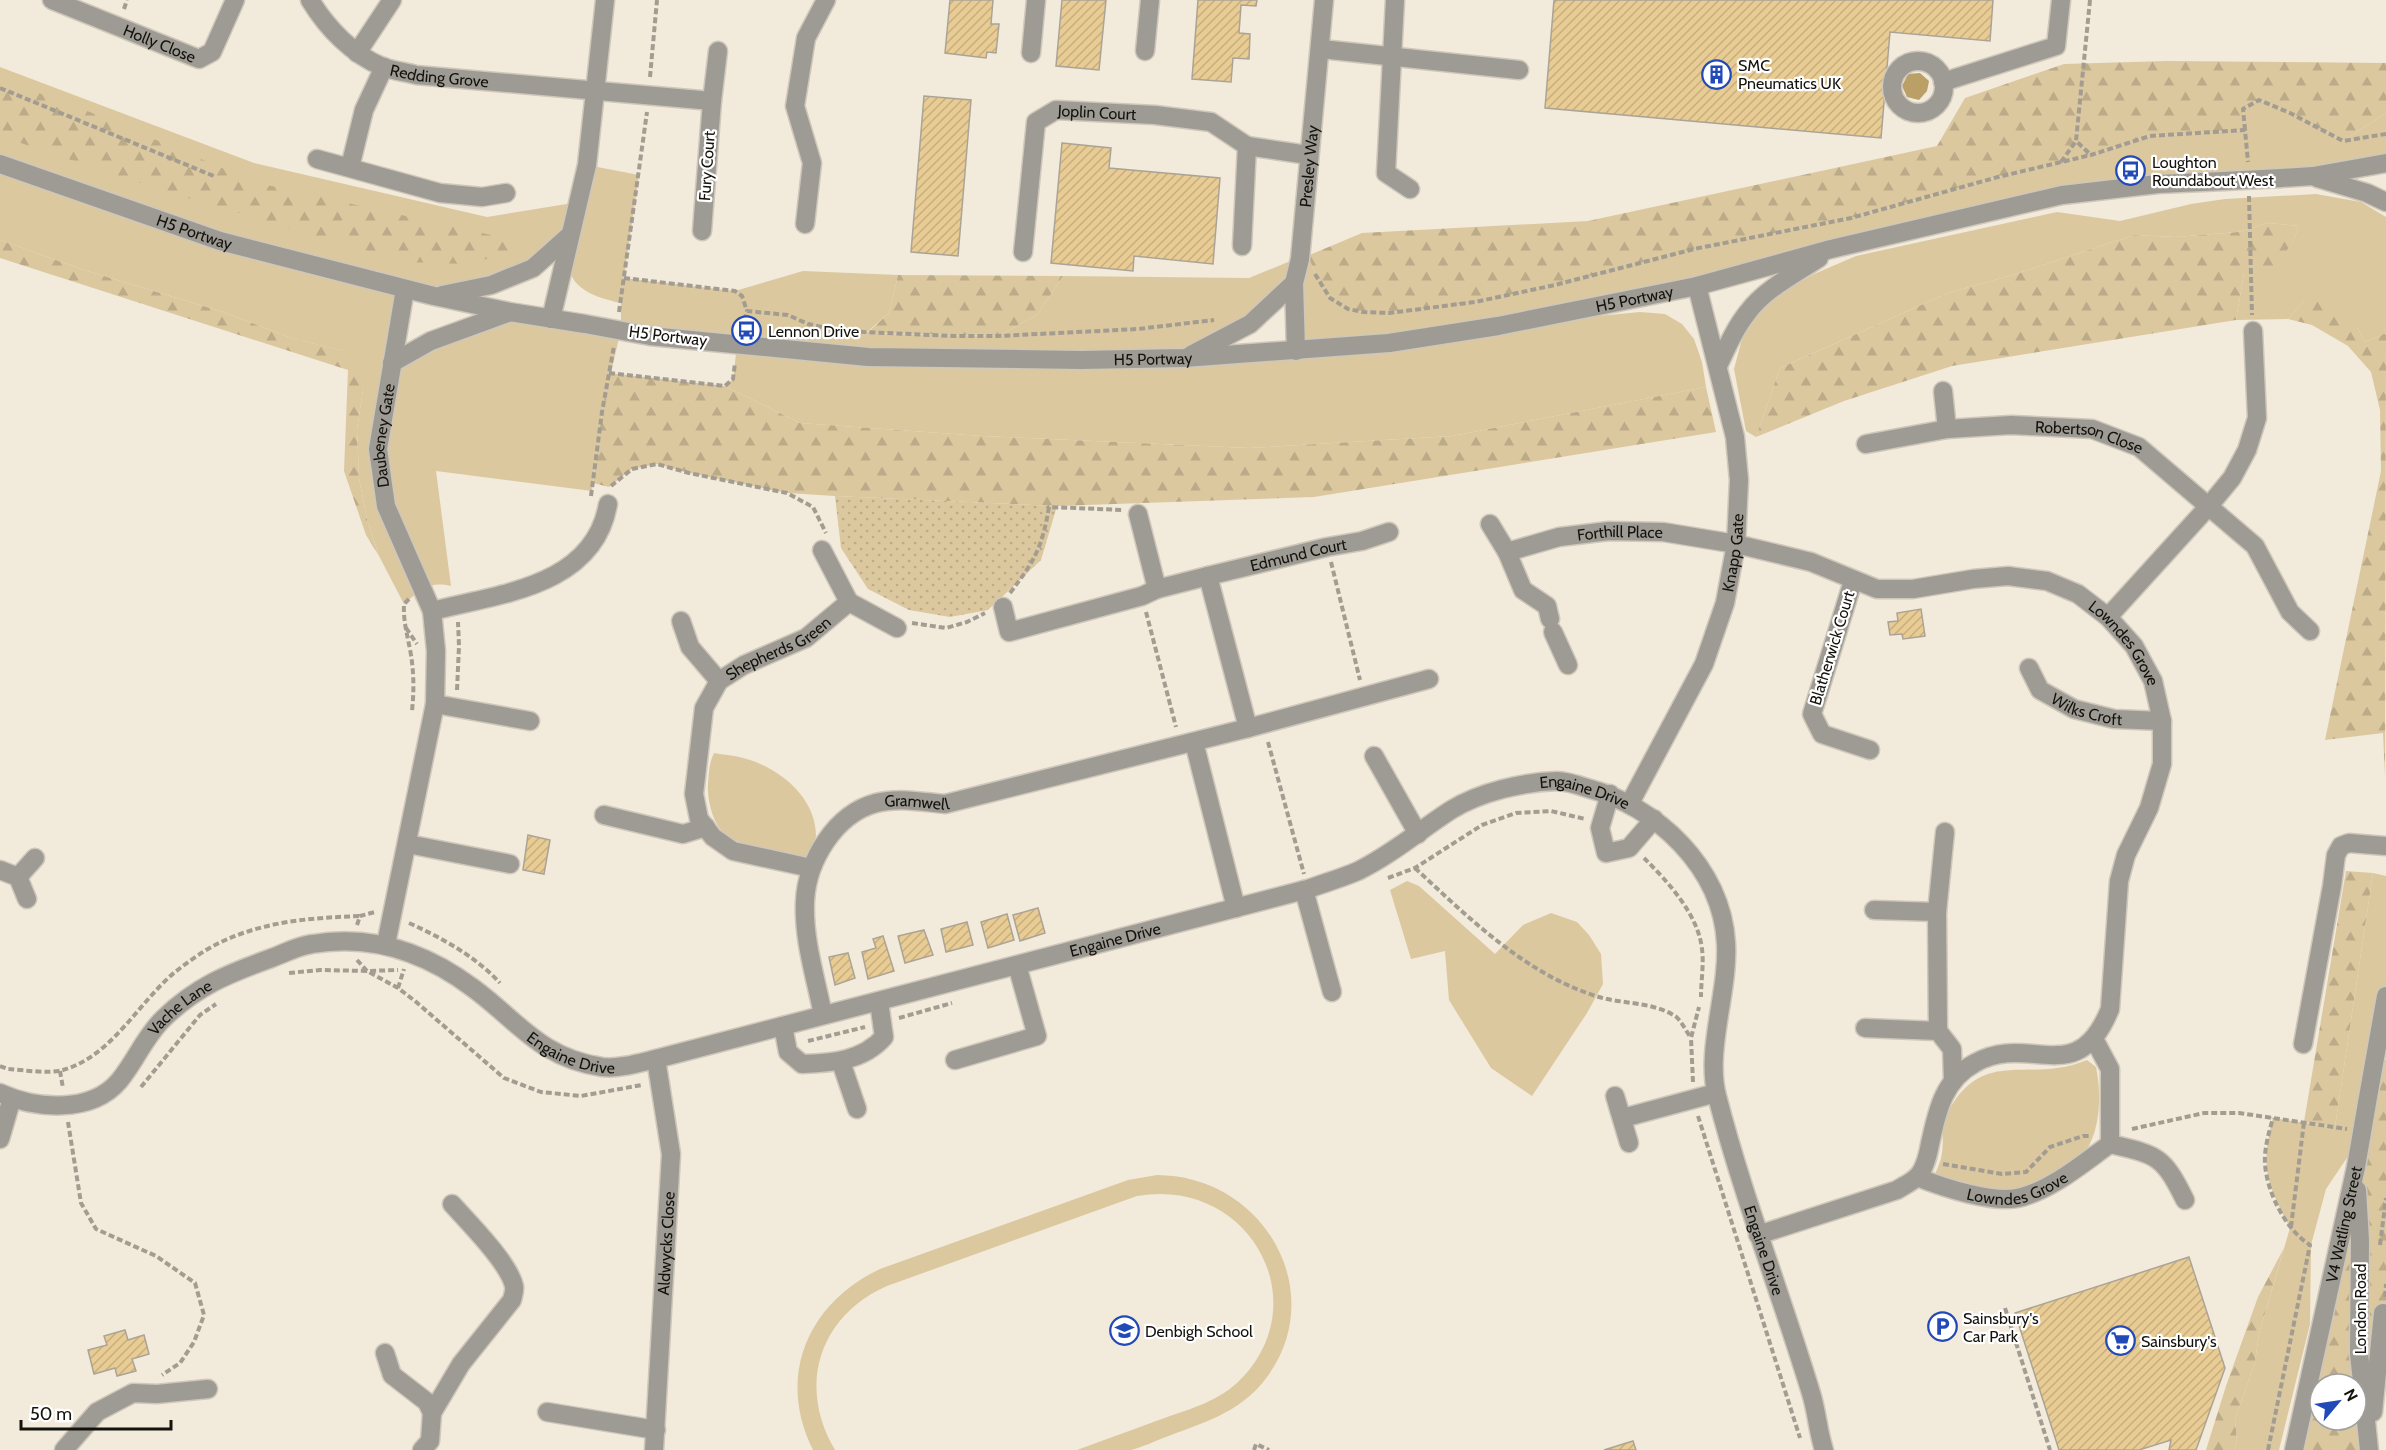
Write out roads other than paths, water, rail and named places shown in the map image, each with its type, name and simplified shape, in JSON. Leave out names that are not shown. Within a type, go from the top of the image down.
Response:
[{"type":"street","name":"Holly Close","points":[[52,0],[199,59],[212,52],[235,0]]},
{"type":"street","name":"Redding Grove","points":[[310,0],[320,16],[357,53],[384,67],[416,75],[596,91]]},
{"type":"street","points":[[357,53],[392,0]]},
{"type":"street","points":[[551,319],[587,165],[605,0]]},
{"type":"street","points":[[805,224],[812,163],[795,106],[806,38],[826,0]]},
{"type":"street","points":[[1031,52],[1036,0]]},
{"type":"street","points":[[1145,51],[1150,0]]},
{"type":"street","name":"Presley Way","points":[[1296,351],[1294,283],[1300,260],[1324,0]]},
{"type":"street","points":[[1395,0],[1386,173],[1410,189]]},
{"type":"street","points":[[1943,82],[2056,46],[2061,0]]},
{"type":"street","points":[[1321,49],[1519,70]]},
{"type":"street","name":"Fury Court","points":[[702,231],[718,51]]},
{"type":"street","points":[[350,167],[364,110],[384,67]]},
{"type":"street","points":[[596,91],[712,101]]},
{"type":"street","name":"Joplin Court","points":[[1023,252],[1036,122],[1056,110],[1155,115],[1210,122],[1247,146],[1308,155]]},
{"type":"street","points":[[1242,246],[1247,146]]},
{"type":"street","points":[[317,159],[440,193],[482,197],[506,193]]},
{"type":"street","name":"H5 Portway","points":[[0,164],[220,240],[405,289],[510,312],[650,336],[868,357],[1081,360],[1184,358],[1389,343],[1487,328],[1696,286],[1831,249],[2062,195],[2158,184],[2313,176],[2386,164]]},
{"type":"street","name":"H5 Portway","points":[[2313,176],[2367,192],[2386,202]]},
{"type":"street","points":[[434,296],[491,285],[533,268],[570,235]]},
{"type":"street","points":[[1718,366],[1733,334],[1749,310],[1768,291],[1831,249]]},
{"type":"street","points":[[1184,358],[1250,324],[1294,283]]},
{"type":"street","name":"Knapp Gate","points":[[1630,803],[1704,663],[1725,603],[1736,544],[1739,480],[1735,437],[1696,286]]},
{"type":"street","name":"Daubeney Gate","points":[[386,945],[435,704],[436,651],[432,611],[386,506],[378,449],[405,289]]},
{"type":"street","points":[[392,363],[431,341],[510,312]]},
{"type":"street","points":[[2108,617],[2208,507],[2232,478],[2247,450],[2257,418],[2253,331]]},
{"type":"street","points":[[1942,392],[1947,429]]},
{"type":"street","name":"Robertson Close","points":[[1866,444],[1947,429],[2011,425],[2092,429],[2139,447],[2255,546],[2290,612],[2310,631]]},
{"type":"street","points":[[432,611],[540,583],[562,572],[598,537],[606,518],[599,502]]},
{"type":"street","points":[[1138,514],[1149,592]]},
{"type":"street","points":[[1490,524],[1507,552],[1523,590],[1547,606],[1552,626],[1568,665]]},
{"type":"street","name":"Forthill Place","points":[[1507,552],[1559,537],[1609,531],[1663,532],[1736,544]]},
{"type":"street","name":"Edmund Court","points":[[1003,607],[1011,638],[1149,592],[1327,547],[1362,541],[1389,532]]},
{"type":"street","name":"Lowndes Grove","points":[[1736,544],[1812,562],[1877,589],[1913,589],[2008,576],[2047,581],[2078,594],[2108,617],[2134,646],[2153,681],[2162,721],[2162,764],[2149,808],[2126,855],[2119,881],[2110,1010],[2102,1029],[2094,1039]]},
{"type":"street","points":[[822,550],[849,602],[897,628]]},
{"type":"street","points":[[1208,576],[1256,727]]},
{"type":"street","name":"Blatherwick Court","points":[[1853,580],[1812,714],[1822,734],[1870,750]]},
{"type":"street","name":"Shepherds Green","points":[[811,868],[733,851],[713,837],[699,819],[693,794],[704,708],[719,681],[744,665],[806,638],[849,602]]},
{"type":"street","points":[[681,621],[690,646],[719,681]]},
{"type":"street","name":"Wilks Croft","points":[[2029,668],[2040,690],[2074,709],[2114,719],[2162,721]]},
{"type":"street","name":"Gramwell","points":[[823,1015],[809,945],[805,902],[811,868],[832,834],[846,819],[875,803],[903,800],[945,804],[1256,727],[1429,679]]},
{"type":"street","points":[[435,704],[530,721]]},
{"type":"street","points":[[1187,744],[1236,908]]},
{"type":"street","points":[[1374,756],[1418,834]]},
{"type":"street","name":"Engaine Drive","points":[[386,945],[409,951],[438,965],[474,988],[513,1024],[543,1046],[576,1061],[604,1067],[656,1059],[1306,889],[1359,870],[1418,834],[1452,809],[1503,788],[1559,781],[1610,794],[1630,803],[1654,819],[1692,856],[1706,878],[1720,912],[1726,942],[1723,998],[1713,1067],[1716,1093],[1758,1235],[1812,1396],[1824,1450]]},
{"type":"street","points":[[1610,794],[1600,828],[1606,854],[1629,848],[1654,819]]},
{"type":"street","points":[[604,815],[683,834],[706,827]]},
{"type":"street","points":[[1945,832],[1937,912],[1938,1030],[1952,1049],[1953,1080]]},
{"type":"street","points":[[2303,1044],[2336,855],[2341,846],[2349,843],[2386,846]]},
{"type":"street","points":[[408,844],[510,864]]},
{"type":"street","points":[[18,877],[35,858]]},
{"type":"street","points":[[0,870],[18,877],[27,898]]},
{"type":"street","points":[[1306,889],[1332,992]]},
{"type":"street","points":[[1874,910],[1937,912]]},
{"type":"street","name":"Vache Lane","points":[[6,1096],[47,1105],[66,1104],[100,1096],[118,1082],[162,1020],[198,990],[220,977],[306,945],[352,940],[386,945]]},
{"type":"street","points":[[955,1060],[1036,1036],[1017,965]]},
{"type":"street","name":"V4 Watling Street","points":[[2294,1450],[2356,1167],[2367,1103],[2380,1060],[2386,996]]},
{"type":"street","points":[[783,1026],[788,1052],[802,1064],[841,1062],[874,1048],[884,1037],[879,1002]]},
{"type":"street","points":[[1865,1028],[1938,1030]]},
{"type":"street","points":[[1758,1235],[1897,1190],[1917,1178],[1927,1160],[1939,1103],[1953,1080],[1974,1063],[1996,1055],[2023,1053],[2065,1056],[2094,1039],[2110,1069],[2109,1144],[2149,1153],[2171,1171],[2185,1200]]},
{"type":"street","name":"Aldwycks Close","points":[[654,1450],[671,1154],[656,1059]]},
{"type":"street","points":[[841,1062],[857,1109]]},
{"type":"street","points":[[1623,1118],[1716,1093]]},
{"type":"street","points":[[0,1139],[6,1096]]},
{"type":"street","points":[[1616,1096],[1629,1143]]},
{"type":"street","name":"Lowndes Grove","points":[[1917,1178],[1950,1190],[1996,1198],[2020,1198],[2055,1182],[2109,1144]]},
{"type":"street","name":"London Road","points":[[2356,1167],[2360,1241],[2360,1353],[2370,1450]]},
{"type":"street","points":[[422,1450],[430,1441],[432,1413],[461,1364],[512,1300],[515,1289],[501,1261],[452,1204]]},
{"type":"street","name":"London Road","points":[[2370,1450],[2383,1313]]},
{"type":"street","points":[[385,1353],[392,1375],[427,1402],[432,1413]]},
{"type":"street","points":[[75,1446],[97,1412],[133,1393],[157,1394],[208,1389]]},
{"type":"street","points":[[547,1412],[656,1430]]},
{"type":"place","name":"SMC Pneumatics UK","points":[[1717,74]]},
{"type":"place","name":"Loughton Roundabout West","points":[[2131,171]]},
{"type":"place","name":"Lennon Drive","points":[[747,331]]},
{"type":"place","name":"Sainsbury's Car Park","points":[[1942,1327]]},
{"type":"place","name":"Denbigh School","points":[[1124,1331]]},
{"type":"place","name":"Sainsbury's","points":[[2120,1341]]}]
